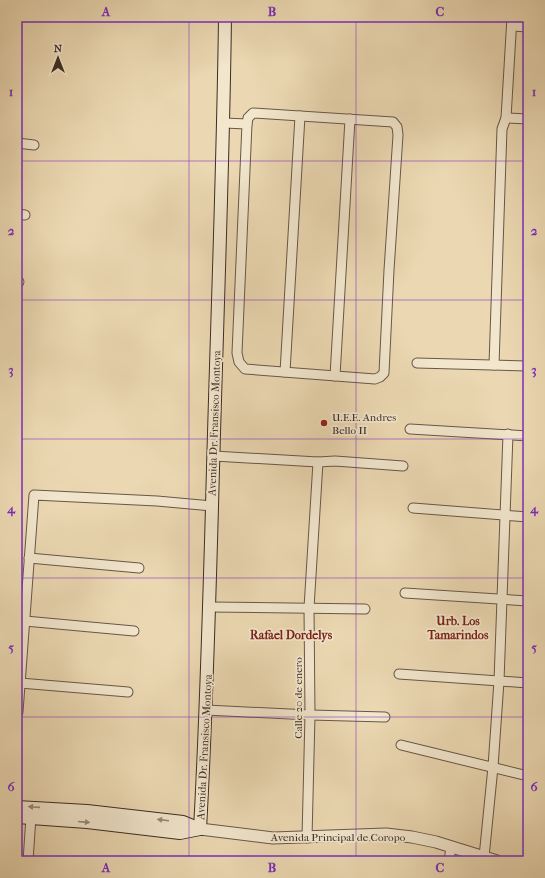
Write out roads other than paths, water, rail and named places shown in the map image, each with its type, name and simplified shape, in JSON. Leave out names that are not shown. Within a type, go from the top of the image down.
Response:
[{"type":"main road","name":"Avenida Dr. Fransisco Montoya","points":[[200,829],[210,607],[224,123],[225,17]]},
{"type":"main road","name":"Avenida Principal de Coropo","points":[[17,807],[87,811],[183,822],[200,829]]},
{"type":"main road","name":"Avenida Principal de Coropo","points":[[17,817],[87,822],[180,833],[200,829]]},
{"type":"street","points":[[494,365],[502,129],[506,118],[512,21],[528,27]]},
{"type":"street","points":[[253,113],[300,116],[393,122],[398,130],[384,373],[375,379],[245,369],[240,365],[237,358],[248,118],[253,113]]},
{"type":"street","points":[[285,372],[300,116]]},
{"type":"street","points":[[506,118],[528,119]]},
{"type":"street","points":[[335,376],[350,119]]},
{"type":"street","points":[[224,123],[247,124]]},
{"type":"street","points":[[17,143],[34,145]]},
{"type":"street","points":[[417,363],[528,366]]},
{"type":"street","points":[[410,430],[528,436]]},
{"type":"street","points":[[484,857],[493,767],[499,681],[508,434]]},
{"type":"street","points":[[214,456],[318,462],[335,461],[403,466]]},
{"type":"street","name":"Calle 20 de enero","points":[[307,838],[310,715],[309,608],[318,462]]},
{"type":"street","points":[[18,712],[34,495],[156,501],[212,506]]},
{"type":"street","points":[[413,508],[528,517]]},
{"type":"street","points":[[29,558],[139,568]]},
{"type":"street","points":[[405,593],[528,601]]},
{"type":"street","points":[[210,607],[365,609]]},
{"type":"street","points":[[25,621],[134,631]]},
{"type":"street","points":[[399,674],[528,683]]},
{"type":"street","points":[[20,683],[128,692]]},
{"type":"street","points":[[206,710],[385,717]]},
{"type":"street","points":[[401,745],[528,776]]},
{"type":"street","points":[[28,861],[30,817]]},
{"type":"street","name":"Avenida Principal de Coropo","points":[[200,829],[273,838],[307,838],[386,834],[412,837],[497,861]]},
{"type":"street","points":[[449,861],[451,847]]},
{"type":"place","name":"U.E.E. Andres Bello II","points":[[324,423]]},
{"type":"district","name":"Urb. Los Tamarindos","points":[[458,628]]},
{"type":"district","name":"Rafael Dordelys","points":[[291,635]]}]
